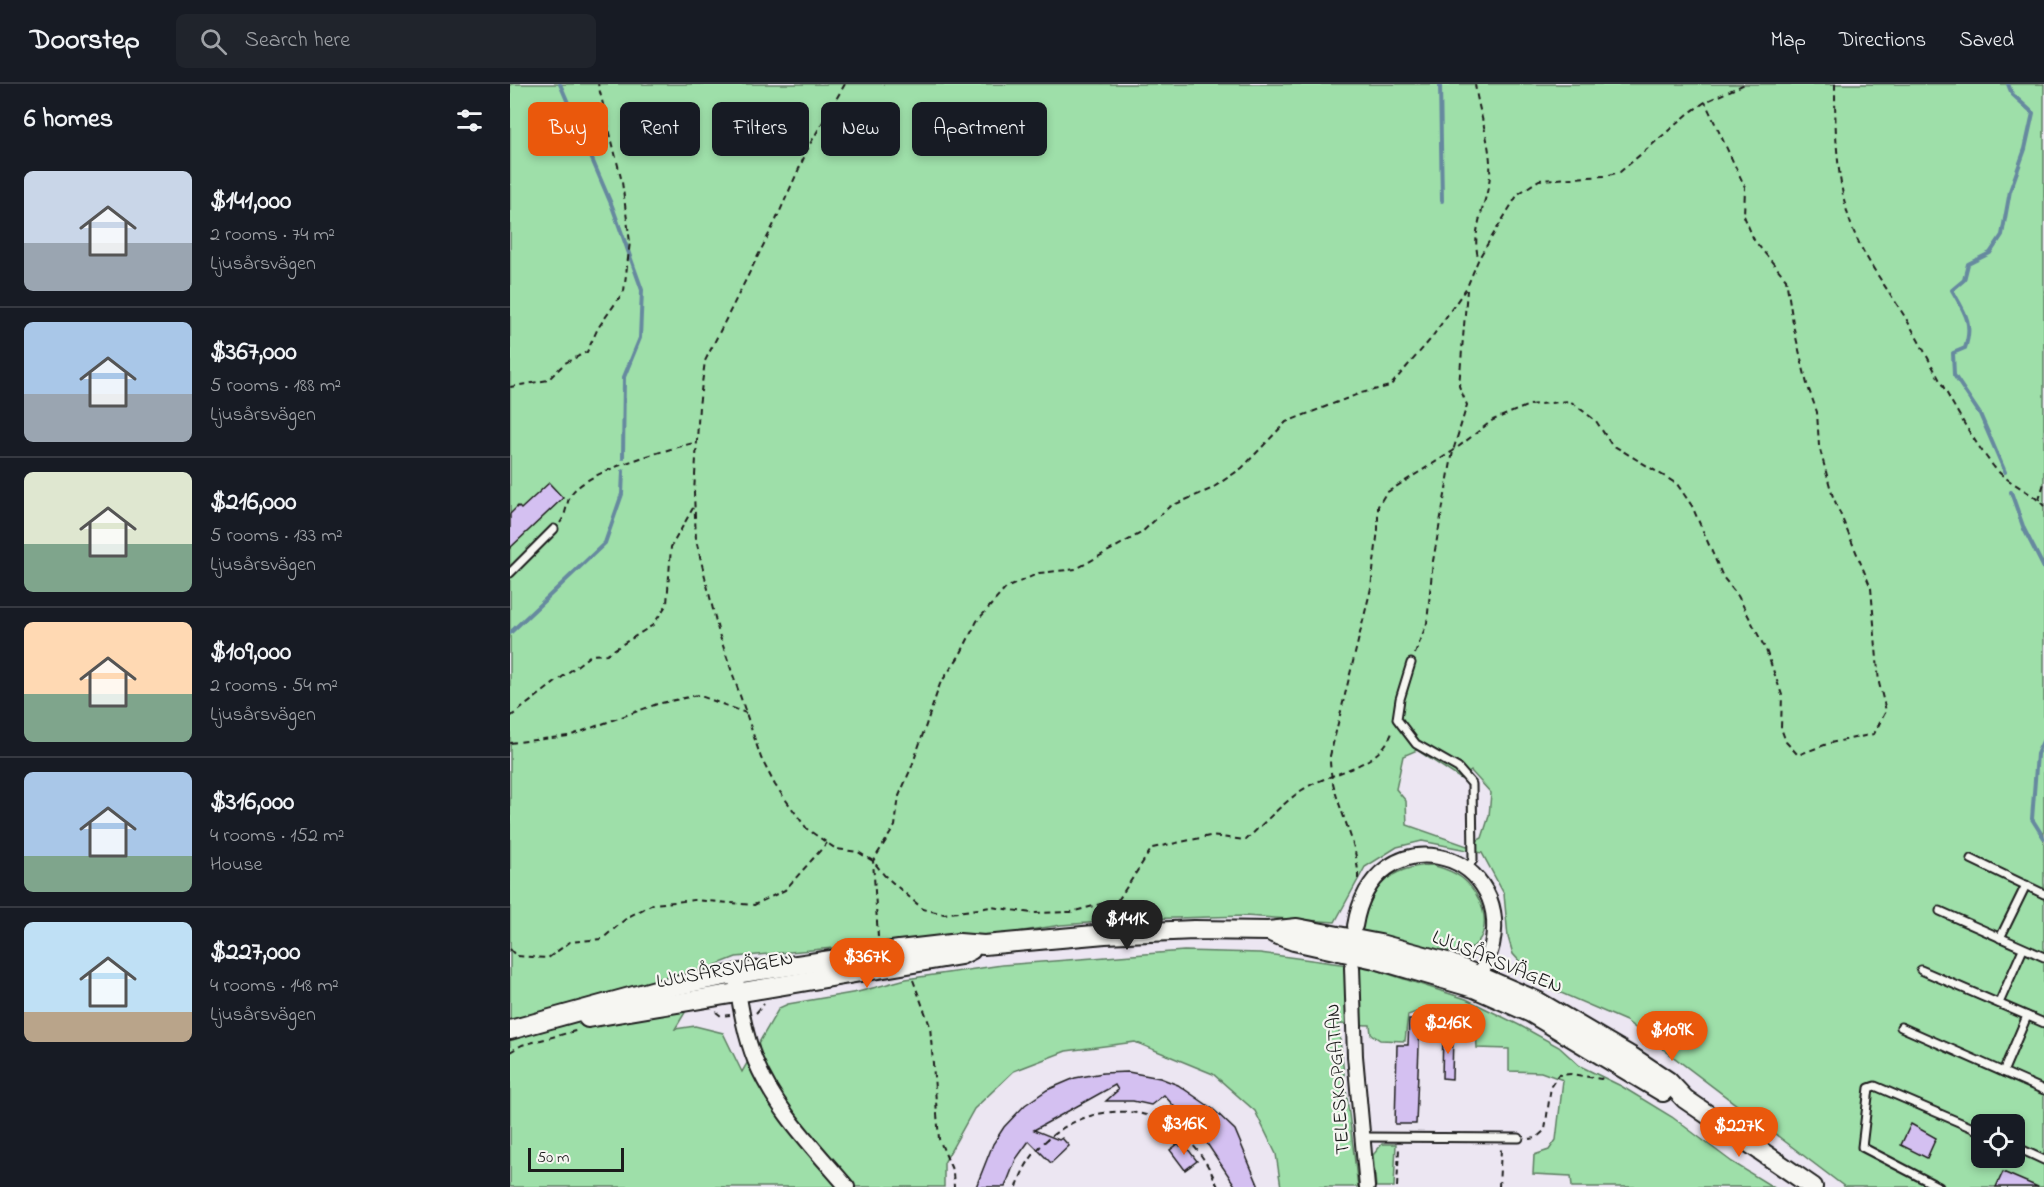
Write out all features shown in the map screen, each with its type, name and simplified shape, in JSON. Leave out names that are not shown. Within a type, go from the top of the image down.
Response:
[{"type":"main road","name":"LJUSÅRSVÄGEN","points":[[510,1030],[659,989],[736,983],[961,955],[984,945],[1105,934],[1194,930],[1268,931],[1294,941],[1477,982],[1662,1091],[1685,1099],[1813,1187]]},
{"type":"main road","name":"LJUSÅRSVÄGEN","points":[[510,1041],[592,1017],[736,983]]},
{"type":"street","points":[[1354,926],[1360,900],[1382,870],[1412,857],[1436,856],[1467,868],[1483,887],[1492,911],[1492,945],[1477,982]]},
{"type":"street","name":"TELESKOPGATAN","points":[[1352,968],[1355,1056],[1366,1187]]},
{"type":"street","points":[[736,983],[745,1031],[767,1083],[782,1110],[847,1187]]},
{"type":"lane","points":[[510,573],[554,530]]},
{"type":"lane","points":[[1411,663],[1400,699],[1397,720],[1416,744],[1458,768],[1472,784],[1473,860],[1467,868]]},
{"type":"lane","points":[[1971,860],[2044,894]]},
{"type":"lane","points":[[2000,938],[2026,885]]},
{"type":"lane","points":[[1940,911],[2044,957]]},
{"type":"lane","points":[[1999,1003],[2023,949]]},
{"type":"lane","points":[[1921,970],[2044,1023]]},
{"type":"lane","points":[[2003,1072],[2027,1016]]},
{"type":"lane","points":[[1901,1027],[2044,1090]]},
{"type":"lane","points":[[1939,1187],[1862,1147],[1869,1088],[1875,1086],[1971,1127]]},
{"type":"lane","points":[[1362,1137],[1501,1140],[1519,1138]]},
{"type":"lane","points":[[2025,1151],[2044,1160]]},
{"type":"path","points":[[510,387],[548,380],[565,363],[587,352],[598,328],[624,291],[628,232],[622,182],[598,84]]},
{"type":"path","points":[[845,84],[810,144],[776,220],[705,361],[697,442],[694,506],[696,540],[703,575],[761,758],[779,792],[807,829],[836,849],[858,852],[873,861],[884,875],[923,909],[944,914],[991,907],[1032,913],[1071,912],[1119,899],[1152,848],[1210,836],[1246,840],[1301,791],[1329,775],[1365,764],[1388,744],[1397,720]]},
{"type":"path","points":[[1475,84],[1487,138],[1490,175],[1474,242],[1479,258]]},
{"type":"path","points":[[878,939],[873,861],[895,826],[899,796],[912,766],[940,684],[960,656],[977,621],[1006,588],[1039,573],[1076,569],[1141,533],[1169,507],[1210,489],[1242,468],[1286,422],[1361,393],[1390,386],[1430,340],[1467,287],[1479,258],[1518,194],[1539,180],[1605,176],[1620,172],[1654,141],[1705,102],[1745,84]]},
{"type":"path","points":[[1834,84],[1841,180],[1848,216],[1859,243],[1908,321],[1958,412],[1994,468],[2014,486],[2039,500],[2044,506]]},
{"type":"path","points":[[1360,900],[1359,864],[1329,775],[1329,756],[1371,588],[1378,529],[1378,506],[1386,493],[1453,451],[1493,420],[1529,405],[1570,401],[1596,421],[1611,444],[1677,484],[1692,506],[1723,577],[1738,596],[1766,650],[1782,694],[1781,729],[1786,742],[1798,755],[1830,743],[1874,734],[1886,711],[1879,682],[1871,588],[1832,494],[1819,446],[1817,412],[1806,384],[1786,279],[1754,240],[1744,216],[1745,187],[1705,102]]},
{"type":"path","points":[[1411,663],[1427,623],[1433,561],[1453,451],[1467,405],[1459,386],[1467,287]]},
{"type":"path","points":[[554,530],[563,520],[572,493],[584,483],[632,460],[697,442]]},
{"type":"path","points":[[2039,500],[2044,483]]},
{"type":"path","points":[[510,717],[591,655],[607,654],[653,625],[667,604],[671,548],[694,506]]},
{"type":"path","points":[[510,743],[569,736],[657,704],[698,695],[746,713]]},
{"type":"path","points":[[510,949],[516,956],[548,958],[570,942],[602,939],[628,917],[653,904],[694,900],[754,905],[785,890],[828,843]]},
{"type":"path","points":[[910,971],[930,1026],[939,1139],[953,1172],[954,1187]]},
{"type":"path","points":[[757,1012],[765,1003]]},
{"type":"path","points":[[1519,1138],[1536,1138],[1545,1130],[1551,1086],[1557,1075],[1571,1074],[1601,1079],[1611,1069]]},
{"type":"path","points":[[1017,1187],[1021,1174],[1037,1149],[1064,1126],[1092,1114],[1120,1112],[1160,1121],[1177,1130],[1200,1154],[1218,1187]]},
{"type":"path","points":[[1397,1187],[1399,1137]]},
{"type":"path","points":[[1499,1187],[1501,1140]]},
{"type":"green space","points":[[510,84],[2044,84],[2044,1187],[1845,1187],[1626,1021],[1540,984],[1513,954],[1508,937],[1504,894],[1482,853],[1422,841],[1397,847],[1365,867],[1335,922],[1245,916],[1142,919],[1061,925],[1005,934],[736,957],[713,966],[701,987],[720,988],[695,996],[675,1029],[695,1026],[723,1033],[742,1072],[779,1008],[788,1004],[858,992],[906,979],[1002,965],[1184,951],[1260,953],[1370,968],[1466,999],[1519,1025],[1559,1047],[1580,1066],[1621,1086],[1672,1117],[1732,1162],[1773,1187],[1572,1187],[1571,1176],[1533,1174],[1534,1155],[1549,1150],[1556,1140],[1563,1080],[1541,1072],[1509,1071],[1509,1049],[1477,1048],[1476,1030],[1448,1028],[1443,1014],[1427,1008],[1408,1015],[1405,1041],[1380,1040],[1371,1034],[1370,1025],[1338,1024],[1358,1187],[1281,1187],[1276,1154],[1255,1111],[1213,1074],[1135,1042],[1066,1051],[1014,1071],[974,1109],[944,1163],[944,1187],[510,1187]],"holes":[[[1417,750],[1461,779],[1471,771],[1491,793],[1489,816],[1482,838],[1467,846],[1407,825],[1406,801],[1396,789],[1403,756]]]},
{"type":"green space","points":[[1432,865],[1462,878],[1478,898],[1483,910],[1484,921],[1483,932],[1478,942],[1468,950],[1455,955],[1362,931],[1370,902],[1383,882],[1403,870]]},
{"type":"green space","points":[[1382,1144],[1396,1144],[1394,1187],[1376,1187],[1373,1155]]},
{"type":"building","points":[[549,483],[563,498],[510,548],[510,514],[518,506],[521,509]]},
{"type":"building","points":[[1409,1020],[1420,1020],[1416,1124],[1395,1124],[1397,1045],[1408,1045]]},
{"type":"building","points":[[1443,1031],[1453,1032],[1452,1079],[1442,1078]]},
{"type":"building","points":[[1128,1072],[1160,1078],[1178,1085],[1213,1109],[1235,1130],[1259,1187],[1236,1187],[1204,1139],[1207,1138],[1195,1130],[1164,1095],[1151,1105],[1133,1101],[1106,1101],[1118,1090],[1115,1085],[1034,1130],[1059,1140],[1062,1138],[1069,1146],[1051,1163],[1029,1141],[1016,1159],[1005,1187],[976,1187],[993,1144],[1004,1127],[1025,1105],[1047,1090],[1075,1078],[1103,1073]]},
{"type":"building","points":[[1911,1124],[1936,1138],[1927,1158],[1901,1145]]},
{"type":"building","points":[[1178,1144],[1185,1145],[1197,1161],[1185,1170],[1170,1150]]},
{"type":"building","points":[[2003,1172],[2038,1187],[1996,1187]]},
{"type":"waterway","points":[[560,84],[612,206],[642,290],[640,338],[624,377],[623,458]]},
{"type":"waterway","points":[[1440,84],[1442,201]]},
{"type":"waterway","points":[[2005,472],[1980,414],[1954,375],[1953,353],[1965,348],[1968,339],[1968,324],[1952,290],[1964,280],[1968,264],[1990,253],[2002,235],[2010,191],[2025,149],[2033,113],[2012,94],[2008,84]]},
{"type":"waterway","points":[[510,633],[605,543],[622,494],[623,471]]},
{"type":"waterway","points":[[2011,492],[2024,529],[2044,568]]},
{"type":"waterway","points":[[2044,739],[2037,754],[2032,819],[2044,838]]}]
